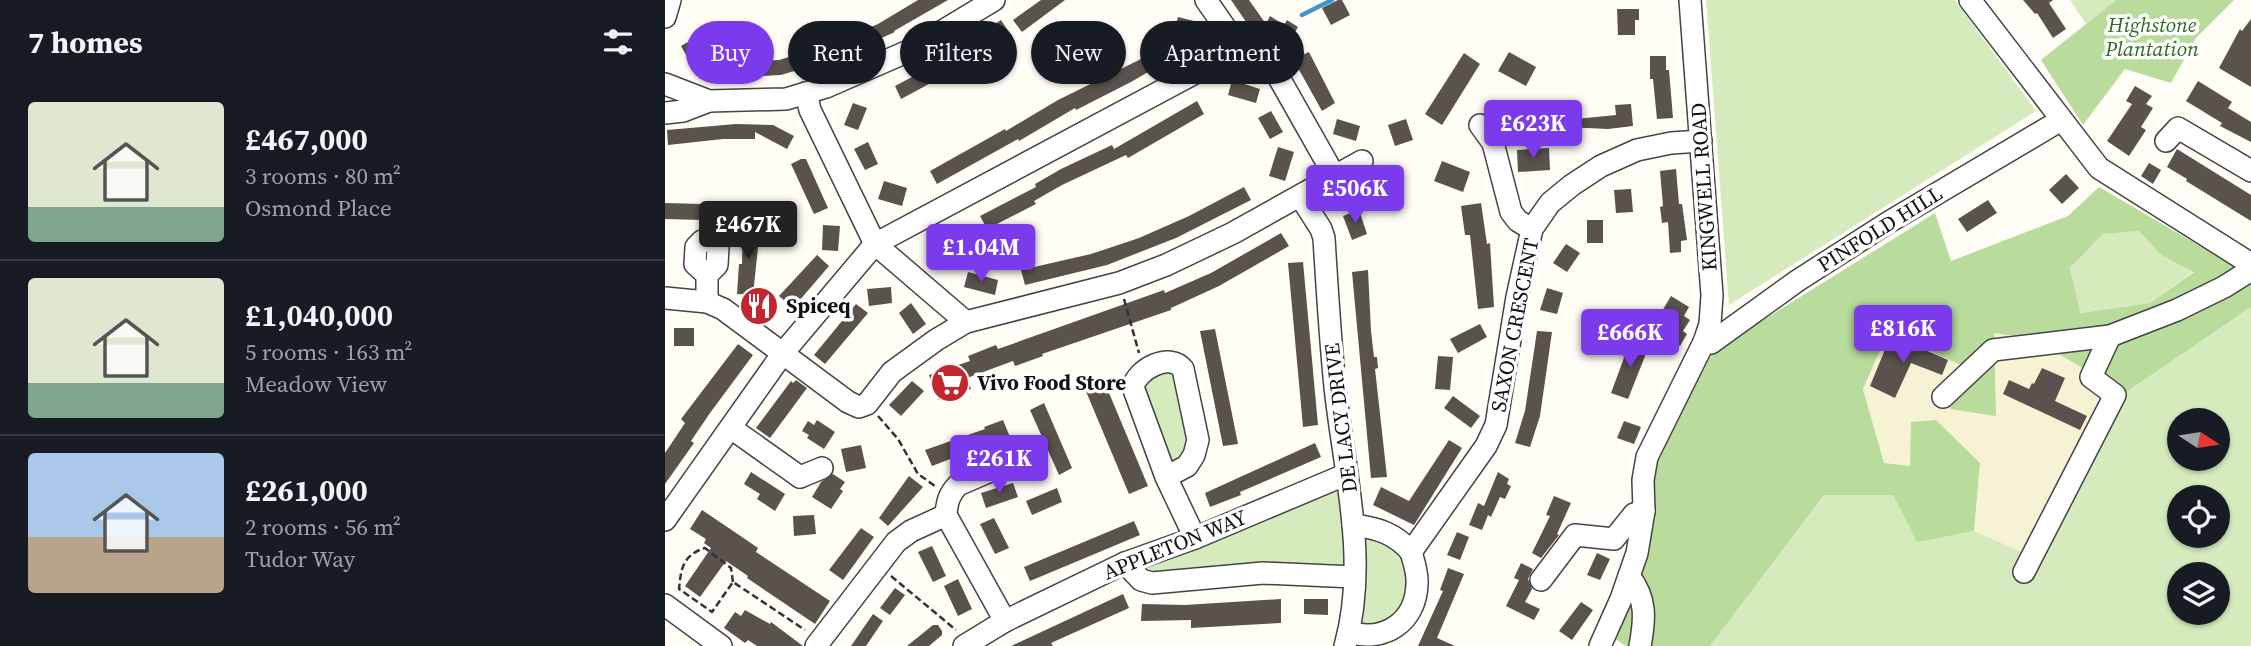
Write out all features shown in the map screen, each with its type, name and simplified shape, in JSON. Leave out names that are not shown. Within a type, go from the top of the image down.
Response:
[{"type":"street","points":[[665,17],[670,0]]},
{"type":"street","points":[[665,113],[683,111],[709,101],[768,101],[806,93],[912,50],[994,0]]},
{"type":"street","points":[[1206,0],[1221,21]]},
{"type":"street","name":"KINGWELL ROAD","points":[[1600,646],[1637,553],[1644,511],[1643,480],[1647,457],[1704,342],[1710,324],[1712,295],[1690,0]]},
{"type":"street","points":[[1970,0],[2099,168],[2251,264]]},
{"type":"street","points":[[665,84],[709,101]]},
{"type":"street","points":[[665,520],[783,354],[876,244],[1175,84]]},
{"type":"street","points":[[1282,84],[1334,175]]},
{"type":"street","points":[[806,93],[810,110],[876,244],[966,322]]},
{"type":"street","name":"PINFOLD HILL","points":[[1704,342],[1711,343],[1797,281],[1877,230],[2061,120]]},
{"type":"street","points":[[1480,125],[1493,143],[1510,212],[1518,221],[1532,229]]},
{"type":"street","points":[[2166,141],[2178,128],[2251,171]]},
{"type":"street","name":"SAXON CRESCENT","points":[[1411,552],[1486,446],[1496,425],[1517,297],[1532,229],[1550,203],[1601,166],[1637,150],[1671,143],[1701,141]]},
{"type":"street","points":[[665,298],[707,302],[723,309],[848,402],[859,407],[867,404],[892,372],[966,322],[1119,282],[1200,250],[1362,160]]},
{"type":"street","name":"DE LACY DRIVE","points":[[1300,196],[1324,238],[1335,388],[1353,525],[1355,608],[1347,639]]},
{"type":"street","points":[[1943,397],[1993,350],[2110,336],[2177,310],[2224,287],[2251,270]]},
{"type":"street","points":[[707,275],[707,302]]},
{"type":"street","points":[[2024,572],[2115,395],[2091,377],[2110,336]]},
{"type":"street","points":[[1166,477],[1187,466],[1194,455],[1198,440],[1182,369],[1178,363],[1170,360],[1144,371],[1135,378],[1133,387],[1166,477],[1195,538]]},
{"type":"street","points":[[731,428],[801,487],[822,468]]},
{"type":"street","points":[[813,640],[896,542],[948,504],[957,485],[1026,456]]},
{"type":"street","name":"APPLETON WAY","points":[[967,644],[1005,621],[1125,563],[1195,538],[1347,474]]},
{"type":"street","points":[[948,504],[1005,621]]},
{"type":"street","points":[[1541,580],[1575,535],[1614,539],[1634,514],[1644,511]]},
{"type":"street","points":[[1347,639],[1378,636],[1402,622],[1414,606],[1417,583],[1411,552],[1392,534],[1377,528],[1353,525]]},
{"type":"street","points":[[1125,563],[1141,580],[1152,583],[1263,573],[1355,577]]},
{"type":"street","points":[[1629,576],[1637,586],[1644,603],[1640,646]]},
{"type":"street","points":[[665,605],[699,640],[721,646]]},
{"type":"path","points":[[1119,282],[1144,371]]},
{"type":"path","points":[[867,404],[898,439],[918,474],[948,504]]},
{"type":"path","points":[[733,582],[712,612],[679,589],[681,568],[692,552],[705,548],[731,568],[733,582],[813,640]]},
{"type":"path","points":[[878,565],[967,644]]},
{"type":"shaded area","points":[[1888,332],[1965,367],[1951,409],[1993,333],[2033,339],[2125,393],[2040,560],[1974,531],[1980,463],[1910,466],[1884,463],[1863,389]]},
{"type":"green space","points":[[1706,0],[1955,0],[2036,111],[1729,305]]},
{"type":"green space","points":[[2070,0],[2116,0],[2086,24]]},
{"type":"green space","name":"Highstone Plantation","points":[[2116,0],[2234,0],[2196,38],[2171,83],[2125,69],[2083,125],[2041,60]]},
{"type":"green space","points":[[2099,187],[2251,276],[2251,307],[2125,393],[2033,339],[1994,333],[1996,416],[1950,409],[1965,367],[1888,332],[1863,389],[1884,463],[1910,466],[1911,422],[1936,420],[1980,463],[1974,531],[1917,542],[1893,495],[1824,495],[1710,646],[1626,646],[1615,639],[1649,541],[1653,471],[1712,352],[1935,213],[1951,261],[2068,216]],"holes":[[[2139,231],[2161,255],[2194,272],[2150,303],[2080,313],[2070,268],[2103,234]]]},
{"type":"green space","points":[[2139,231],[2161,255],[2194,271],[2150,303],[2079,313],[2070,268],[2103,234]]},
{"type":"green space","points":[[2251,307],[2251,646],[1710,646],[1824,495],[1893,495],[1917,541],[1974,531],[2040,560],[2125,393]]},
{"type":"green space","points":[[1170,360],[1194,455],[1167,466],[1135,378]]},
{"type":"green space","points":[[1326,489],[1345,495],[1350,559],[1335,571],[1140,574],[1141,563]]},
{"type":"green space","points":[[1378,534],[1407,555],[1413,586],[1402,615],[1376,631],[1359,624],[1363,539]]},
{"type":"building","points":[[918,0],[948,0],[911,21],[900,21],[900,28],[886,36],[886,21],[883,21]]},
{"type":"building","points":[[1041,0],[1065,0],[1037,21],[1031,21],[1031,25],[1022,32],[1017,21],[1013,20]]},
{"type":"building","points":[[1231,0],[1249,0],[1264,21],[1245,21]]},
{"type":"building","points":[[1342,0],[1350,15],[1331,25],[1322,8]]},
{"type":"building","points":[[2023,0],[2053,0],[2049,3],[2066,29],[2053,38],[2037,13]]},
{"type":"building","points":[[1617,9],[1639,9],[1639,20],[1635,20],[1635,35],[1618,35]]},
{"type":"building","points":[[1178,17],[1194,21],[1177,21]]},
{"type":"building","points":[[2251,19],[2251,87],[2219,68],[2240,29],[2242,31]]},
{"type":"building","points":[[1309,52],[1335,103],[1322,111],[1304,79],[1304,54]]},
{"type":"building","points":[[1509,52],[1536,67],[1526,86],[1498,71]]},
{"type":"building","points":[[1464,53],[1480,64],[1442,125],[1425,114]]},
{"type":"building","points":[[1650,56],[1666,56],[1673,118],[1657,119],[1653,79],[1650,79]]},
{"type":"building","points":[[788,57],[788,73],[774,75],[774,60]]},
{"type":"building","points":[[1140,59],[1140,77],[1076,110],[1075,108],[937,184],[930,171],[1058,100],[1090,84],[1126,84],[1126,66]]},
{"type":"building","points":[[2198,81],[2232,102],[2228,108],[2251,122],[2251,142],[2220,126],[2222,123],[2186,101]]},
{"type":"building","points":[[900,83],[929,84],[901,99],[895,86]]},
{"type":"building","points":[[1231,84],[1244,84],[1260,89],[1256,103],[1228,95]]},
{"type":"building","points":[[2135,86],[2152,96],[2146,104],[2153,108],[2141,127],[2146,130],[2129,156],[2107,141],[2132,104],[2126,101]]},
{"type":"building","points":[[1197,101],[1204,114],[1128,158],[1126,155],[1062,185],[1034,201],[1036,204],[987,229],[980,216],[1036,187],[1035,184],[1061,169],[1112,145],[1114,149]]},
{"type":"building","points":[[853,103],[867,108],[858,130],[844,125]]},
{"type":"building","points":[[1515,104],[1535,105],[1534,126],[1515,126]]},
{"type":"building","points":[[1631,104],[1633,126],[1608,129],[1566,127],[1566,120],[1616,115],[1615,105]]},
{"type":"building","points":[[1271,111],[1283,132],[1270,139],[1258,118]]},
{"type":"building","points":[[1337,119],[1360,126],[1356,141],[1333,134]]},
{"type":"building","points":[[1406,119],[1413,140],[1395,146],[1388,125]]},
{"type":"building","points":[[736,124],[773,125],[794,136],[787,149],[755,132],[755,139],[723,139],[668,145],[667,130]]},
{"type":"building","points":[[868,142],[878,164],[865,170],[854,149]]},
{"type":"building","points":[[1278,147],[1294,152],[1285,181],[1269,176]]},
{"type":"building","points":[[1549,148],[1550,170],[1518,172],[1517,150]]},
{"type":"building","points":[[2177,149],[2251,195],[2251,221],[2167,167]]},
{"type":"building","points":[[806,159],[828,208],[814,214],[791,164]]},
{"type":"building","points":[[1442,161],[1470,172],[1463,192],[1434,181]]},
{"type":"building","points":[[2149,163],[2161,170],[2153,184],[2141,176]]},
{"type":"building","points":[[1676,169],[1679,204],[1682,204],[1687,240],[1681,241],[1681,252],[1670,253],[1668,222],[1662,223],[1660,207],[1663,206],[1660,171]]},
{"type":"building","points":[[2066,174],[2079,188],[2062,204],[2049,190]]},
{"type":"building","points":[[1381,178],[1390,191],[1366,205],[1358,192]]},
{"type":"building","points":[[884,181],[907,188],[902,206],[878,199]]},
{"type":"building","points":[[1244,187],[1251,200],[1176,238],[1107,265],[1025,285],[1021,270],[1091,254],[1139,238]]},
{"type":"building","points":[[1631,189],[1633,212],[1616,213],[1614,190]]},
{"type":"building","points":[[1988,200],[1997,213],[1967,232],[1958,219]]},
{"type":"building","points":[[665,203],[742,205],[741,221],[665,219]]},
{"type":"building","points":[[1481,203],[1487,244],[1490,243],[1494,307],[1478,309],[1470,235],[1465,235],[1461,206]]},
{"type":"building","points":[[1359,210],[1367,234],[1352,240],[1343,216]]},
{"type":"building","points":[[1587,220],[1603,220],[1603,243],[1587,243]]},
{"type":"building","points":[[823,225],[840,226],[838,251],[822,250]]},
{"type":"building","points":[[743,227],[760,228],[753,295],[737,294],[739,264],[742,264]]},
{"type":"building","points":[[944,232],[959,235],[953,267],[938,265]]},
{"type":"building","points":[[1281,233],[1289,246],[1171,310],[1042,354],[1043,356],[1015,366],[1013,361],[967,378],[971,389],[938,400],[929,375],[970,361],[968,356],[996,345],[998,349],[1164,290],[1165,293],[1211,273]]},
{"type":"building","points":[[1566,244],[1580,253],[1567,272],[1553,263]]},
{"type":"building","points":[[817,255],[829,266],[793,308],[779,296]]},
{"type":"building","points":[[1303,262],[1318,425],[1303,427],[1288,263]]},
{"type":"building","points":[[1368,270],[1371,331],[1374,357],[1377,357],[1378,368],[1375,369],[1387,477],[1371,478],[1352,272]]},
{"type":"building","points":[[968,272],[998,280],[995,295],[964,287]]},
{"type":"building","points":[[891,287],[892,303],[869,306],[867,289]]},
{"type":"building","points":[[1547,288],[1563,293],[1557,314],[1540,310]]},
{"type":"building","points":[[1671,296],[1689,307],[1684,316],[1690,320],[1683,331],[1687,334],[1680,346],[1652,328]]},
{"type":"building","name":"Spiceq","points":[[748,300],[769,302],[769,317],[757,316],[748,311]]},
{"type":"building","points":[[911,303],[926,324],[913,334],[899,313]]},
{"type":"building","points":[[856,304],[868,313],[825,364],[814,355]]},
{"type":"building","points":[[1480,324],[1487,337],[1458,353],[1450,339]]},
{"type":"building","points":[[674,328],[694,328],[694,346],[674,346]]},
{"type":"building","points":[[1215,329],[1238,444],[1223,446],[1200,331]]},
{"type":"building","points":[[1537,331],[1552,332],[1540,416],[1530,447],[1515,443],[1525,411]]},
{"type":"building","points":[[1891,335],[1948,360],[1942,375],[1911,363],[1895,398],[1870,386]]},
{"type":"building","points":[[1631,339],[1649,346],[1628,399],[1611,393]]},
{"type":"building","points":[[738,344],[753,355],[710,413],[691,441],[694,443],[665,484],[665,453],[685,423],[681,419]]},
{"type":"building","points":[[1438,356],[1453,357],[1450,390],[1435,389]]},
{"type":"building","points":[[2042,368],[2065,378],[2055,401],[2087,416],[2080,430],[2003,394],[2009,380],[2029,389]]},
{"type":"building","points":[[796,380],[807,388],[770,438],[756,428],[791,381],[793,383]]},
{"type":"building","points":[[912,381],[924,391],[901,416],[889,405]]},
{"type":"building","points":[[1104,381],[1148,486],[1129,494],[1085,389]]},
{"type":"building","points":[[1453,396],[1480,416],[1471,428],[1444,408]]},
{"type":"building","points":[[1044,403],[1072,468],[1059,475],[1030,410]]},
{"type":"building","points":[[817,420],[835,432],[824,449],[807,438],[809,435],[802,431],[808,421],[814,425]]},
{"type":"building","points":[[1003,420],[1010,437],[959,459],[958,456],[932,466],[925,450]]},
{"type":"building","points":[[1624,421],[1641,427],[1634,444],[1617,438]]},
{"type":"building","points":[[1449,440],[1462,448],[1414,525],[1373,505],[1381,487],[1409,501]]},
{"type":"building","points":[[1315,443],[1321,457],[1210,507],[1205,493]]},
{"type":"building","points":[[861,445],[866,468],[846,472],[841,449]]},
{"type":"building","points":[[751,472],[785,494],[775,511],[757,499],[760,494],[744,484]]},
{"type":"building","points":[[1498,472],[1509,479],[1507,484],[1511,486],[1505,499],[1500,497],[1482,530],[1469,525],[1478,503],[1484,506]]},
{"type":"building","points":[[833,474],[845,482],[840,489],[843,491],[831,509],[812,497],[821,482]]},
{"type":"building","points":[[909,476],[923,487],[888,526],[879,518]]},
{"type":"building","points":[[1013,483],[1018,497],[986,508],[981,493]]},
{"type":"building","points":[[1057,488],[1062,502],[1032,515],[1026,501]]},
{"type":"building","points":[[1554,496],[1571,503],[1557,534],[1559,535],[1541,558],[1532,553],[1550,516],[1546,515]]},
{"type":"building","points":[[702,510],[758,548],[756,552],[830,601],[815,624],[726,561],[700,597],[685,586],[711,548],[704,543],[706,539],[690,529]]},
{"type":"building","points":[[814,515],[816,534],[794,536],[793,516]]},
{"type":"building","points":[[994,518],[1009,548],[995,554],[980,524]]},
{"type":"building","points":[[1134,521],[1140,535],[1030,581],[1024,567]]},
{"type":"building","points":[[861,528],[874,537],[843,580],[829,570]]},
{"type":"building","points":[[1457,532],[1469,537],[1460,560],[1447,555]]},
{"type":"building","points":[[932,546],[946,576],[933,582],[918,552]]},
{"type":"building","points":[[1597,553],[1610,559],[1600,580],[1587,575]]},
{"type":"building","points":[[1521,563],[1533,569],[1528,579],[1532,589],[1525,602],[1540,609],[1534,620],[1506,606],[1519,580],[1514,578]]},
{"type":"building","points":[[1448,568],[1464,574],[1437,638],[1455,646],[1418,646],[1443,591],[1440,590]]},
{"type":"building","points":[[958,579],[972,609],[958,616],[944,586]]},
{"type":"building","points":[[895,588],[905,595],[890,615],[880,608]]},
{"type":"building","points":[[1123,594],[1129,608],[1051,643],[1053,646],[1011,646]]},
{"type":"building","points":[[1281,599],[1281,623],[1191,628],[1191,620],[1141,621],[1142,604],[1185,605]]},
{"type":"building","points":[[1304,599],[1328,599],[1328,615],[1304,614]]},
{"type":"building","points":[[1581,602],[1593,610],[1572,640],[1559,631]]},
{"type":"building","points":[[745,610],[770,624],[771,622],[803,646],[757,646],[748,640],[745,643],[724,628],[735,612],[741,616]]},
{"type":"building","points":[[873,614],[883,621],[866,646],[851,646]]},
{"type":"building","points":[[933,625],[938,625],[942,635],[929,646],[907,646]]},
{"type":"waterway","points":[[1302,15],[1332,0]]},
{"type":"place","name":"Spiceq","points":[[759,306]]},
{"type":"place","name":"Vivo Food Store","points":[[950,383]]}]
